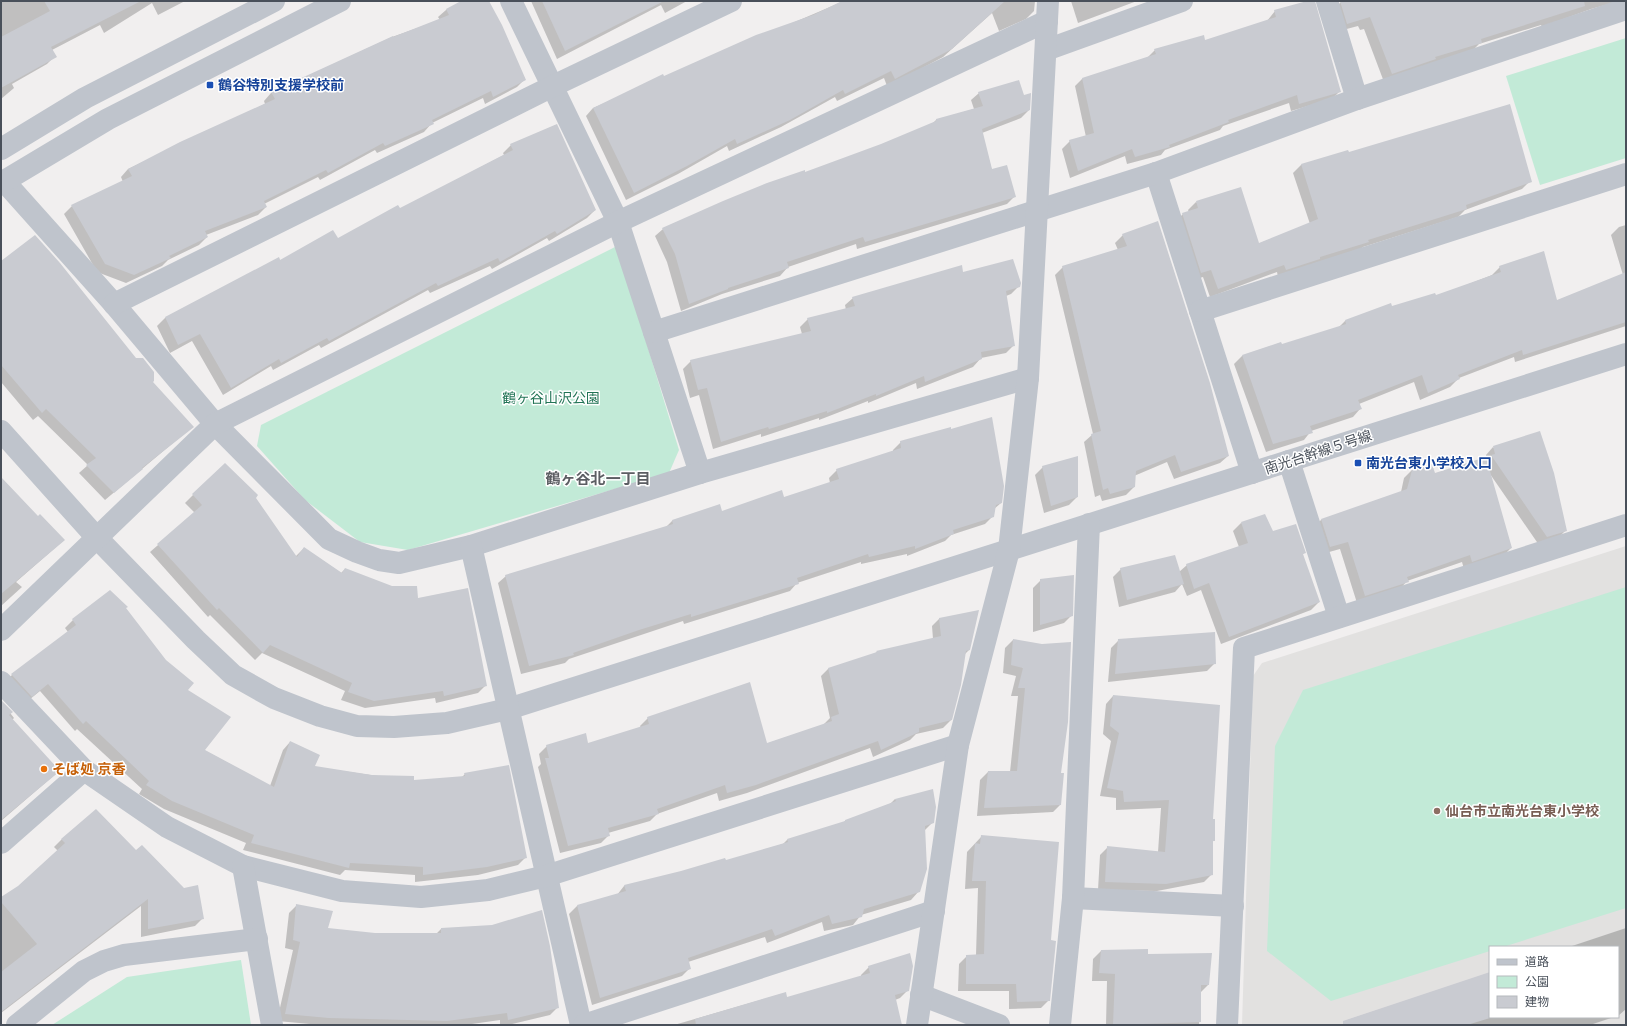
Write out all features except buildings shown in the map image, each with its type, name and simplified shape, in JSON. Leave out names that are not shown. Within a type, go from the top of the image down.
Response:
[{"type":"street","points":[[1,149],[85,98],[274,1]]},
{"type":"street","points":[[340,1],[108,119],[2,182],[114,304],[215,424],[329,539],[379,560],[399,563],[470,546],[700,473],[1028,378]]},
{"type":"street","points":[[511,1],[618,222],[700,473]]},
{"type":"street","points":[[114,304],[553,86],[731,1]]},
{"type":"street","points":[[1046,50],[1182,1]]},
{"type":"street","points":[[1327,1],[1357,99]]},
{"type":"street","points":[[654,332],[1156,172],[1357,99],[1626,9]]},
{"type":"street","points":[[1,630],[215,424],[618,222],[1048,11],[1028,378],[1009,550],[958,745],[917,1025]]},
{"type":"street","points":[[1156,172],[1252,473]]},
{"type":"street","points":[[1200,311],[1626,174]]},
{"type":"street","name":"南光台幹線５号線","points":[[1,431],[97,538],[196,640],[233,675],[274,698],[320,716],[357,726],[394,727],[447,722],[508,709],[1626,354]]},
{"type":"street","points":[[1289,461],[1339,617]]},
{"type":"street","points":[[1060,1025],[1073,898],[1089,524]]},
{"type":"street","points":[[1227,1025],[1244,648],[1626,525]]},
{"type":"street","points":[[470,546],[581,1025]]},
{"type":"street","points":[[1,682],[84,770],[167,827],[243,866],[342,891],[421,897],[488,890],[546,876],[958,745]]},
{"type":"street","points":[[1,843],[84,770]]},
{"type":"street","points":[[243,866],[272,1025]]},
{"type":"street","points":[[1073,898],[1233,906]]},
{"type":"street","points":[[584,1025],[934,911]]},
{"type":"street","points":[[17,1025],[84,971],[104,961],[124,955],[257,939]]},
{"type":"street","points":[[921,995],[999,1025]]},
{"type":"shaded area","name":"仙台市立南光台東小学校","points":[[1626,546],[1626,1025],[1242,1025],[1253,676],[1262,663]]},
{"type":"green space","points":[[1626,38],[1626,158],[1540,185],[1506,76]]},
{"type":"green space","name":"鶴ヶ谷山沢公園","points":[[617,246],[679,450],[669,473],[408,550],[360,542],[305,500],[257,446],[261,425]]},
{"type":"green space","name":"仙台市立南光台東小学校","points":[[1626,587],[1626,908],[1506,946],[1489,946],[1489,951],[1331,1001],[1267,951],[1275,746],[1303,690]]},
{"type":"green space","points":[[241,960],[251,1025],[52,1025],[127,977]]},
{"type":"place","name":"鶴谷特別支援学校前","points":[[210,85]]},
{"type":"place","name":"南光台東小学校入口","points":[[1358,463]]},
{"type":"place","name":"そば処 京香","points":[[44,769]]},
{"type":"place","name":"仙台市立南光台東小学校","points":[[1437,811]]},
{"type":"district","name":"鶴ヶ谷北一丁目","points":[[598,479]]}]
